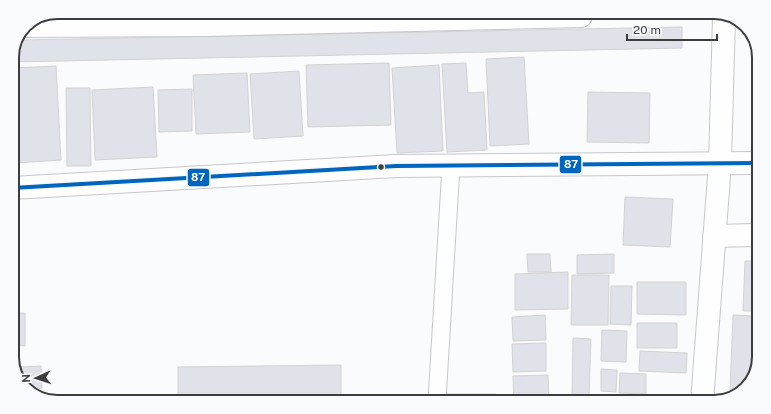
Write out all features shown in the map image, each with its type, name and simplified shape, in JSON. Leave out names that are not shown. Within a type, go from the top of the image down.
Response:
[{"type":"street","points":[[36,25],[164,19],[205,19]]},
{"type":"street","points":[[707,395],[714,236],[720,162],[724,20]]},
{"type":"street","points":[[19,188],[396,166],[752,163]]},
{"type":"street","points":[[714,236],[752,235]]},
{"type":"lane","points":[[437,395],[451,166]]},
{"type":"building","points":[[682,27],[682,48],[19,62],[20,47],[23,40]]},
{"type":"building","points":[[524,57],[529,144],[490,146],[486,59]]},
{"type":"building","points":[[389,63],[391,125],[308,127],[306,65]]},
{"type":"building","points":[[466,63],[468,93],[484,92],[487,150],[447,152],[442,64]]},
{"type":"building","points":[[439,65],[443,151],[397,153],[392,68]]},
{"type":"building","points":[[56,66],[61,160],[19,163],[19,68]]},
{"type":"building","points":[[299,71],[303,136],[254,139],[250,74]]},
{"type":"building","points":[[247,73],[250,132],[196,134],[193,75]]},
{"type":"building","points":[[153,87],[157,157],[95,160],[92,90]]},
{"type":"building","points":[[66,88],[90,88],[91,166],[67,166]]},
{"type":"building","points":[[192,89],[192,131],[159,132],[158,90]]},
{"type":"building","points":[[588,92],[650,93],[649,143],[587,142]]},
{"type":"building","points":[[625,197],[673,199],[670,247],[623,245]]},
{"type":"building","points":[[527,254],[550,254],[551,272],[528,272]]},
{"type":"building","points":[[614,254],[614,273],[577,274],[577,255]]},
{"type":"building","points":[[745,261],[752,261],[752,311],[743,311]]},
{"type":"building","points":[[568,272],[568,309],[515,310],[515,274]]},
{"type":"building","points":[[572,275],[609,275],[608,325],[571,325]]},
{"type":"building","points":[[637,282],[686,282],[686,315],[637,314]]},
{"type":"building","points":[[611,286],[632,286],[631,325],[610,324]]},
{"type":"building","points":[[19,313],[25,313],[25,346],[19,346]]},
{"type":"building","points":[[545,315],[546,340],[513,341],[512,317]]},
{"type":"building","points":[[733,315],[752,316],[751,367],[743,382],[735,389],[730,391]]},
{"type":"building","points":[[637,323],[677,323],[677,348],[637,348]]},
{"type":"building","points":[[602,330],[627,331],[626,362],[601,361]]},
{"type":"building","points":[[573,338],[591,339],[589,395],[572,395]]},
{"type":"building","points":[[546,343],[546,371],[513,372],[512,344]]},
{"type":"building","points":[[640,351],[687,353],[686,373],[639,371]]},
{"type":"building","points":[[341,365],[341,395],[178,395],[178,367]]},
{"type":"building","points":[[41,366],[42,388],[35,388],[32,386],[25,378],[20,367]]},
{"type":"building","points":[[601,369],[617,370],[616,392],[601,391]]},
{"type":"building","points":[[620,373],[646,374],[646,394],[619,393]]},
{"type":"building","points":[[548,375],[549,395],[514,395],[513,376]]},
{"type":"building","points":[[444,394],[496,394],[496,395]]},
{"type":"transit line","name":"87","points":[[19,188],[396,166],[752,163]]}]
